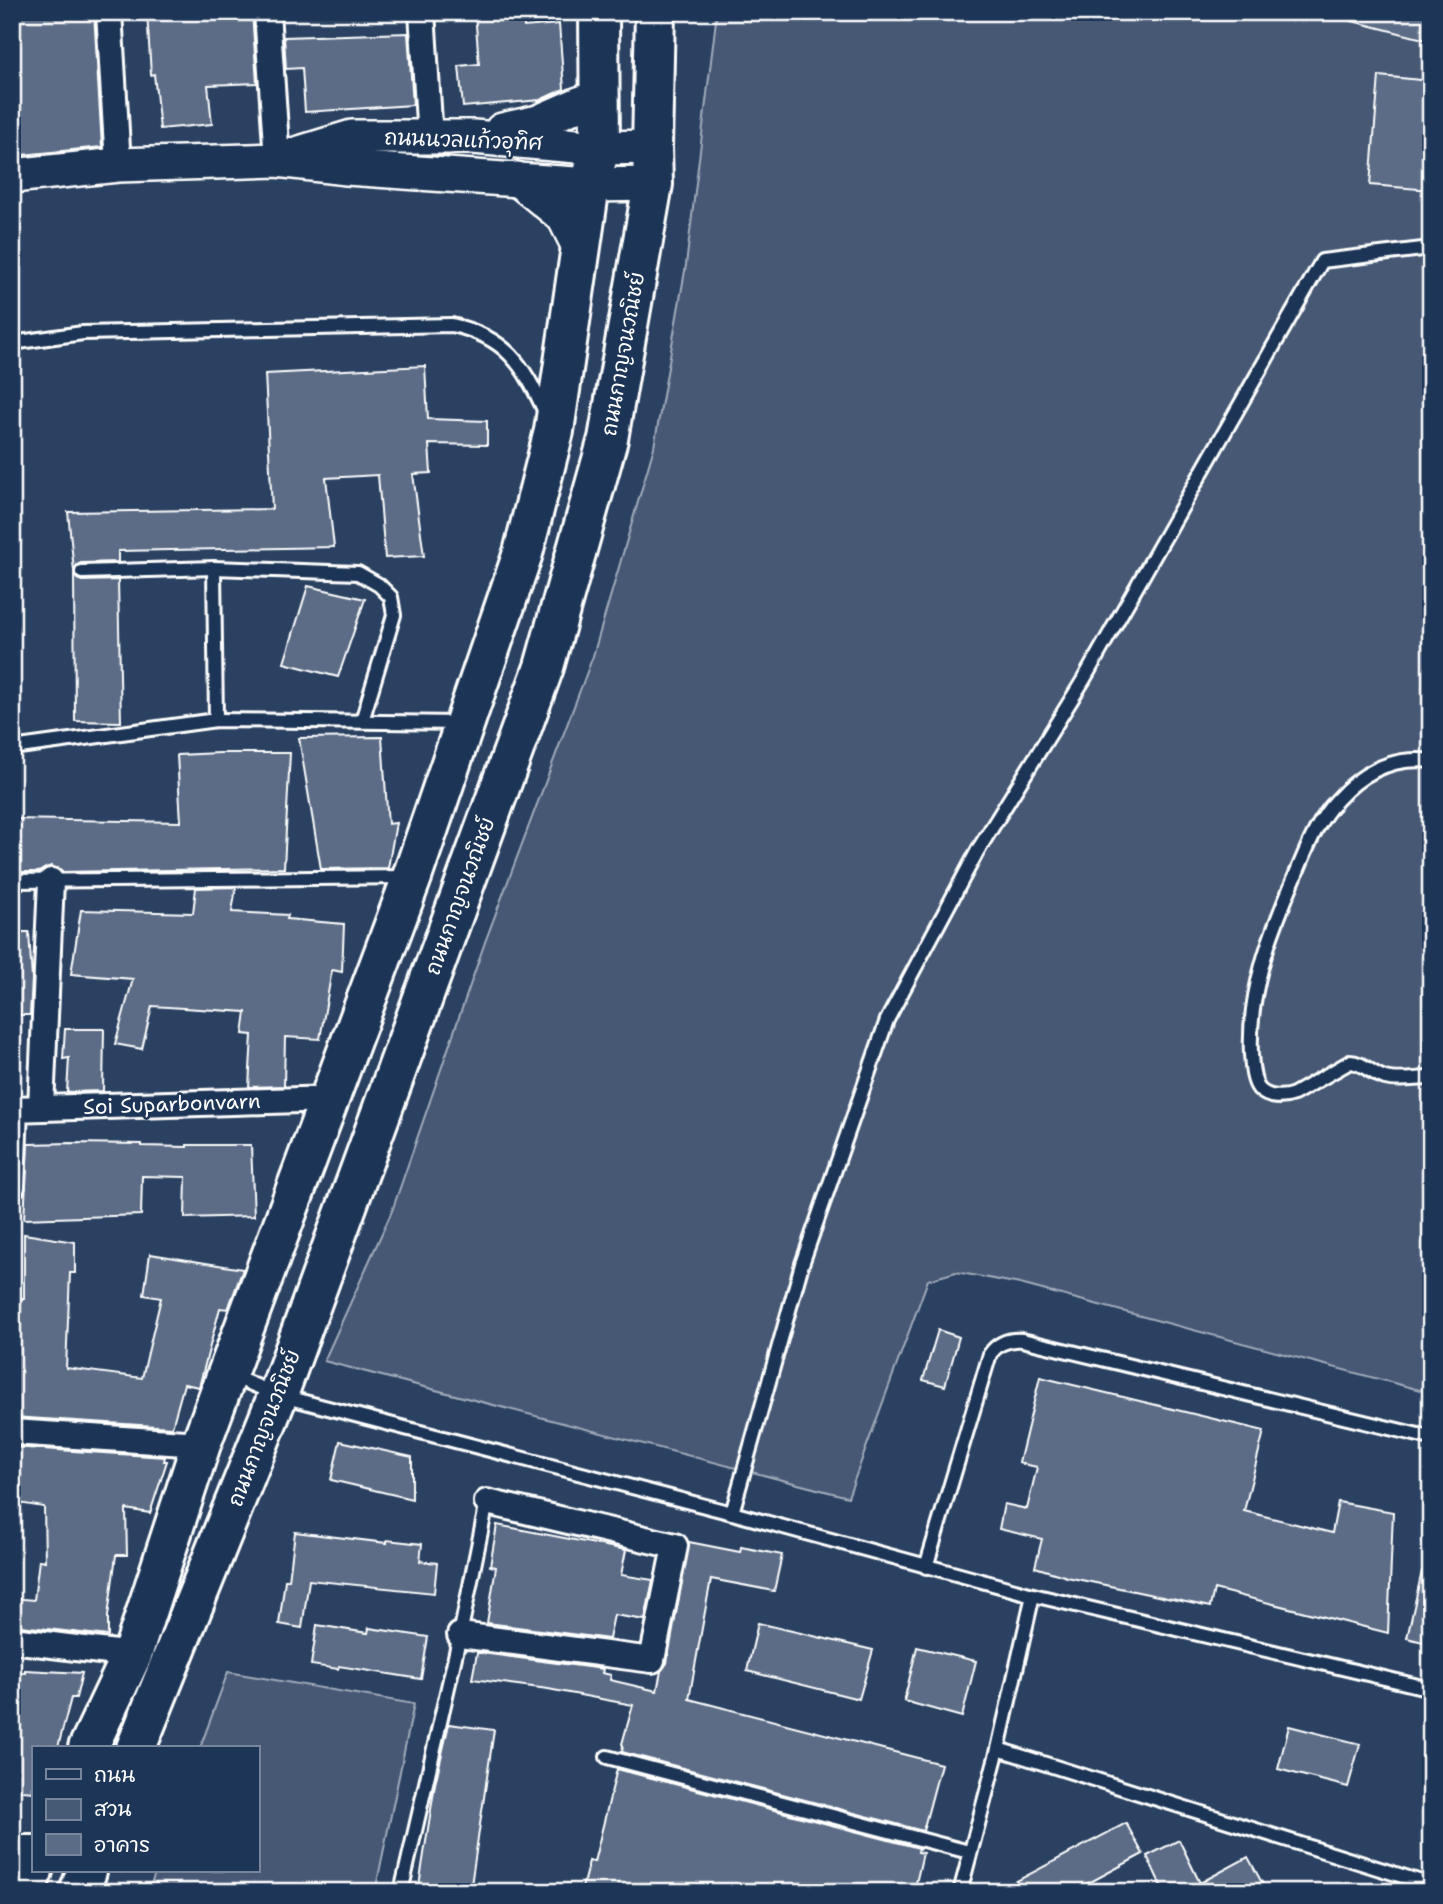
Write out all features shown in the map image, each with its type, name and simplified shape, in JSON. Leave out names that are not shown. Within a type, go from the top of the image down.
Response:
[{"type":"main road","points":[[89,1746],[132,1655],[201,1444],[412,877],[523,553],[554,431],[590,186],[600,148],[599,12]]},
{"type":"main road","name":"ถนนกาญจนวณิชย์","points":[[137,1746],[278,1395],[544,667],[608,439],[653,166],[655,12]]},
{"type":"main road","points":[[25,1892],[33,1872]]},
{"type":"main road","points":[[79,1892],[87,1872]]},
{"type":"street","points":[[109,12],[118,165]]},
{"type":"street","points":[[267,12],[277,160]]},
{"type":"street","points":[[422,12],[430,138]]},
{"type":"street","points":[[473,137],[538,122],[600,97]]},
{"type":"street","name":"ถนนนวลแก้วอุทิศ","points":[[277,160],[352,137],[473,137],[600,148],[653,166]]},
{"type":"street","name":"ถนนนวลแก้วอุทิศ","points":[[12,176],[118,165],[277,160],[347,169],[590,186],[653,166]]},
{"type":"street","points":[[517,179],[564,217],[581,251]]},
{"type":"street","points":[[41,1107],[51,881]]},
{"type":"street","name":"Soi Suparbonvarn","points":[[13,1109],[331,1099]]},
{"type":"street","points":[[12,1186],[13,1109]]},
{"type":"street","points":[[12,1432],[201,1444]]},
{"type":"street","points":[[460,1635],[652,1660],[675,1546],[487,1502]]},
{"type":"street","points":[[12,1640],[132,1655]]},
{"type":"street","points":[[12,1847],[32,1848]]},
{"type":"lane","points":[[732,1513],[802,1264],[887,1020],[978,850],[1084,679],[1322,261],[1431,248]]},
{"type":"lane","points":[[12,343],[83,333],[452,325],[474,330],[498,343],[516,360],[530,378],[554,431]]},
{"type":"lane","points":[[82,572],[214,568],[358,573],[379,585],[391,597],[394,615],[362,721]]},
{"type":"lane","points":[[214,568],[216,720]]},
{"type":"lane","points":[[12,748],[216,720],[465,723]]},
{"type":"lane","points":[[1431,761],[1402,761],[1367,773],[1335,802],[1319,824],[1273,931],[1259,972],[1250,1030],[1256,1083],[1264,1093],[1271,1096],[1286,1097],[1294,1094],[1350,1062],[1392,1079],[1431,1078]]},
{"type":"lane","points":[[12,881],[412,877]]},
{"type":"lane","points":[[926,1567],[990,1354],[997,1346],[1009,1340],[1022,1340],[1431,1438]]},
{"type":"lane","points":[[228,1374],[278,1395],[732,1513],[926,1567],[1431,1689]]},
{"type":"lane","points":[[401,1892],[460,1635],[487,1502]]},
{"type":"lane","points":[[960,1892],[998,1749],[1033,1595]]},
{"type":"lane","points":[[998,1749],[1431,1885]]},
{"type":"lane","points":[[607,1757],[969,1852]]},
{"type":"green space","points":[[717,12],[1431,12],[1431,1393],[1020,1284],[956,1272],[928,1280],[848,1497],[324,1361],[392,1211],[485,942],[593,656],[654,447],[686,265]]},
{"type":"green space","points":[[228,1672],[414,1704],[375,1892],[148,1892],[156,1872],[259,1872],[259,1746],[201,1746]]},
{"type":"building","points":[[12,12],[94,12],[102,147],[12,156]]},
{"type":"building","points":[[147,12],[252,12],[257,83],[208,85],[212,124],[160,129],[154,74],[151,75]]},
{"type":"building","points":[[475,12],[523,12],[524,27],[559,24],[564,89],[540,100],[463,107],[459,66],[479,64]]},
{"type":"building","points":[[1348,12],[1431,12],[1431,41],[1348,20]]},
{"type":"building","points":[[408,33],[413,105],[305,112],[302,68],[286,69],[284,37]]},
{"type":"building","points":[[1379,76],[1431,81],[1431,190],[1370,185]]},
{"type":"building","points":[[425,366],[428,419],[487,421],[487,445],[429,444],[431,473],[413,474],[424,556],[385,558],[378,475],[326,478],[334,547],[118,551],[118,562],[81,563],[74,571],[68,512],[272,509],[265,374]]},
{"type":"building","points":[[74,573],[77,579],[82,581],[118,580],[121,722],[75,721]]},
{"type":"building","points":[[308,586],[365,599],[338,677],[284,663]]},
{"type":"building","points":[[382,737],[388,824],[396,823],[388,868],[321,869],[299,738]]},
{"type":"building","points":[[290,753],[284,868],[62,872],[51,866],[39,872],[12,872],[12,819],[181,822],[177,755]]},
{"type":"building","points":[[236,887],[232,912],[288,915],[287,919],[344,924],[342,972],[332,970],[320,1039],[285,1037],[284,1086],[249,1087],[252,1035],[243,1034],[246,1012],[152,1006],[142,1049],[115,1044],[133,979],[71,974],[81,910],[193,913],[196,888]]},
{"type":"building","points":[[12,932],[29,932],[32,979],[30,1015],[12,1015]]},
{"type":"building","points":[[65,1029],[104,1029],[103,1091],[67,1092],[69,1058],[63,1059]]},
{"type":"building","points":[[28,1144],[187,1147],[251,1145],[254,1216],[185,1218],[186,1177],[142,1176],[141,1215],[24,1219]]},
{"type":"building","points":[[24,1234],[75,1242],[75,1273],[70,1273],[66,1368],[142,1378],[161,1298],[144,1295],[150,1254],[243,1269],[228,1309],[220,1308],[199,1387],[184,1384],[172,1427],[12,1417],[12,1299],[24,1299]]},
{"type":"building","points":[[938,1330],[959,1337],[945,1386],[923,1380]]},
{"type":"building","points":[[1040,1377],[1264,1431],[1244,1511],[1332,1533],[1338,1502],[1393,1512],[1388,1633],[1214,1589],[1210,1607],[1067,1577],[1035,1567],[1042,1539],[999,1529],[1004,1504],[1027,1509],[1037,1467],[1019,1463]]},
{"type":"building","points":[[340,1441],[412,1457],[412,1499],[331,1480]]},
{"type":"building","points":[[12,1447],[165,1457],[164,1461],[167,1461],[150,1513],[126,1509],[127,1555],[116,1555],[108,1636],[12,1625],[12,1598],[34,1600],[39,1560],[45,1561],[44,1507],[12,1502]]},
{"type":"building","points":[[497,1525],[626,1550],[621,1575],[653,1580],[645,1620],[614,1615],[609,1639],[487,1623],[496,1567],[490,1566]]},
{"type":"building","points":[[295,1532],[387,1543],[387,1540],[422,1544],[420,1561],[437,1563],[434,1593],[309,1580],[302,1628],[279,1624],[285,1580],[289,1580]]},
{"type":"building","points":[[689,1542],[740,1552],[741,1547],[782,1555],[774,1591],[711,1579],[689,1699],[941,1764],[923,1831],[622,1752],[633,1705],[548,1689],[472,1679],[477,1653],[482,1653],[603,1669],[602,1673],[611,1675],[610,1680],[657,1691],[661,1671],[667,1663]]},
{"type":"building","points":[[1422,1571],[1431,1572],[1431,1644],[1407,1638]]},
{"type":"building","points":[[758,1623],[873,1650],[859,1699],[747,1671]]},
{"type":"building","points":[[317,1625],[368,1633],[369,1628],[428,1637],[421,1679],[339,1666],[338,1669],[311,1665]]},
{"type":"building","points":[[917,1647],[976,1661],[962,1717],[904,1701]]},
{"type":"building","points":[[25,1670],[82,1673],[76,1698],[71,1698],[58,1746],[32,1746],[32,1792],[12,1790],[12,1672],[25,1673]]},
{"type":"building","points":[[449,1724],[494,1730],[470,1892],[418,1892],[435,1784]]},
{"type":"building","points":[[1289,1726],[1360,1744],[1348,1787],[1278,1769]]},
{"type":"building","points":[[617,1769],[919,1848],[918,1852],[923,1853],[914,1892],[581,1892],[589,1861],[594,1862]]},
{"type":"building","points":[[1126,1823],[1143,1854],[1072,1892],[996,1892]]},
{"type":"building","points":[[1179,1840],[1200,1883],[1248,1857],[1267,1892],[1164,1892],[1147,1856]]}]
